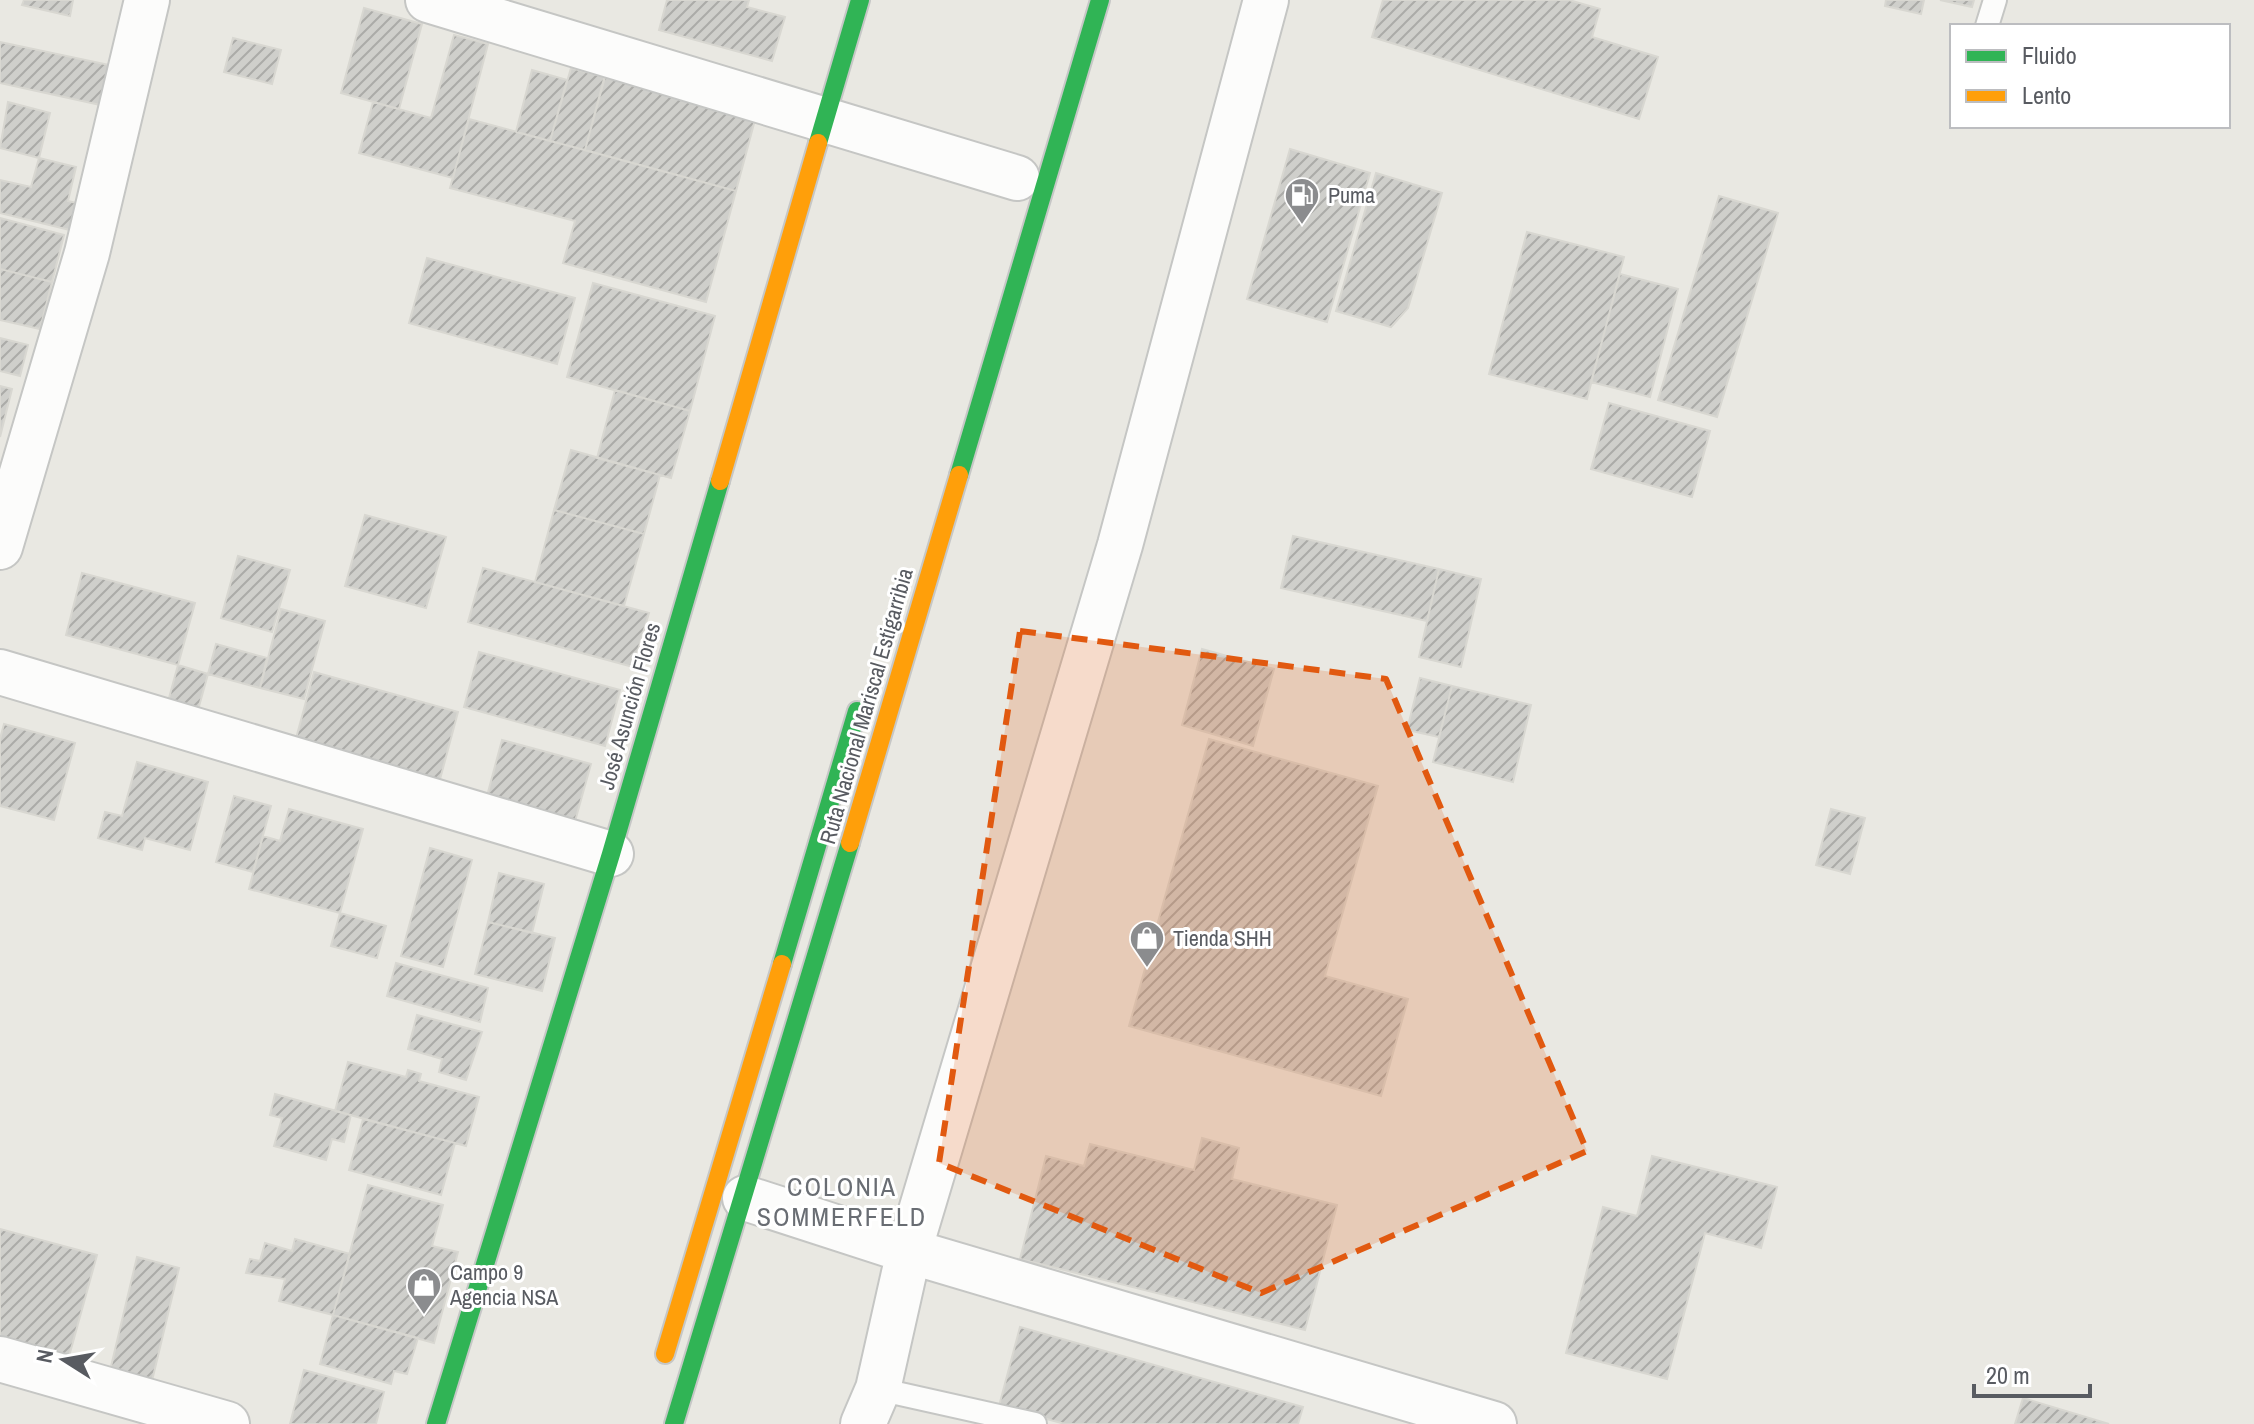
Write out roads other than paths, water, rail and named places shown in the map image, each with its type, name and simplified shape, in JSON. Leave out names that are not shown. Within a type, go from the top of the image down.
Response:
[{"type":"main road","name":"José Asunción Flores","points":[[436,1424],[611,854],[860,0]]},
{"type":"main road","name":"Ruta Nacional Mariscal Estigarribia","points":[[674,1424],[745,1198],[1100,0]]},
{"type":"main road","name":"Ruta Nacional Mariscal Estigarribia","points":[[657,1378],[862,695]]},
{"type":"street","points":[[0,547],[87,253],[147,0]]},
{"type":"street","points":[[428,0],[1018,178]]},
{"type":"street","points":[[870,1407],[909,1251],[1120,545],[1266,0]]},
{"type":"street","points":[[0,672],[611,854]]},
{"type":"street","points":[[745,1198],[909,1251],[1494,1424]]},
{"type":"street","points":[[0,1359],[227,1424]]},
{"type":"lane","points":[[1988,24],[1995,0]]},
{"type":"lane","points":[[870,1407],[1035,1424]]},
{"type":"place","name":"Puma","points":[[1302,226]]},
{"type":"place","name":"Tienda SHH","points":[[1147,969]]},
{"type":"place","name":"Campo 9 Agencia NSA","points":[[424,1316]]},
{"type":"district","name":"COLONIA SOMMERFELD","points":[[842,1201]]}]
